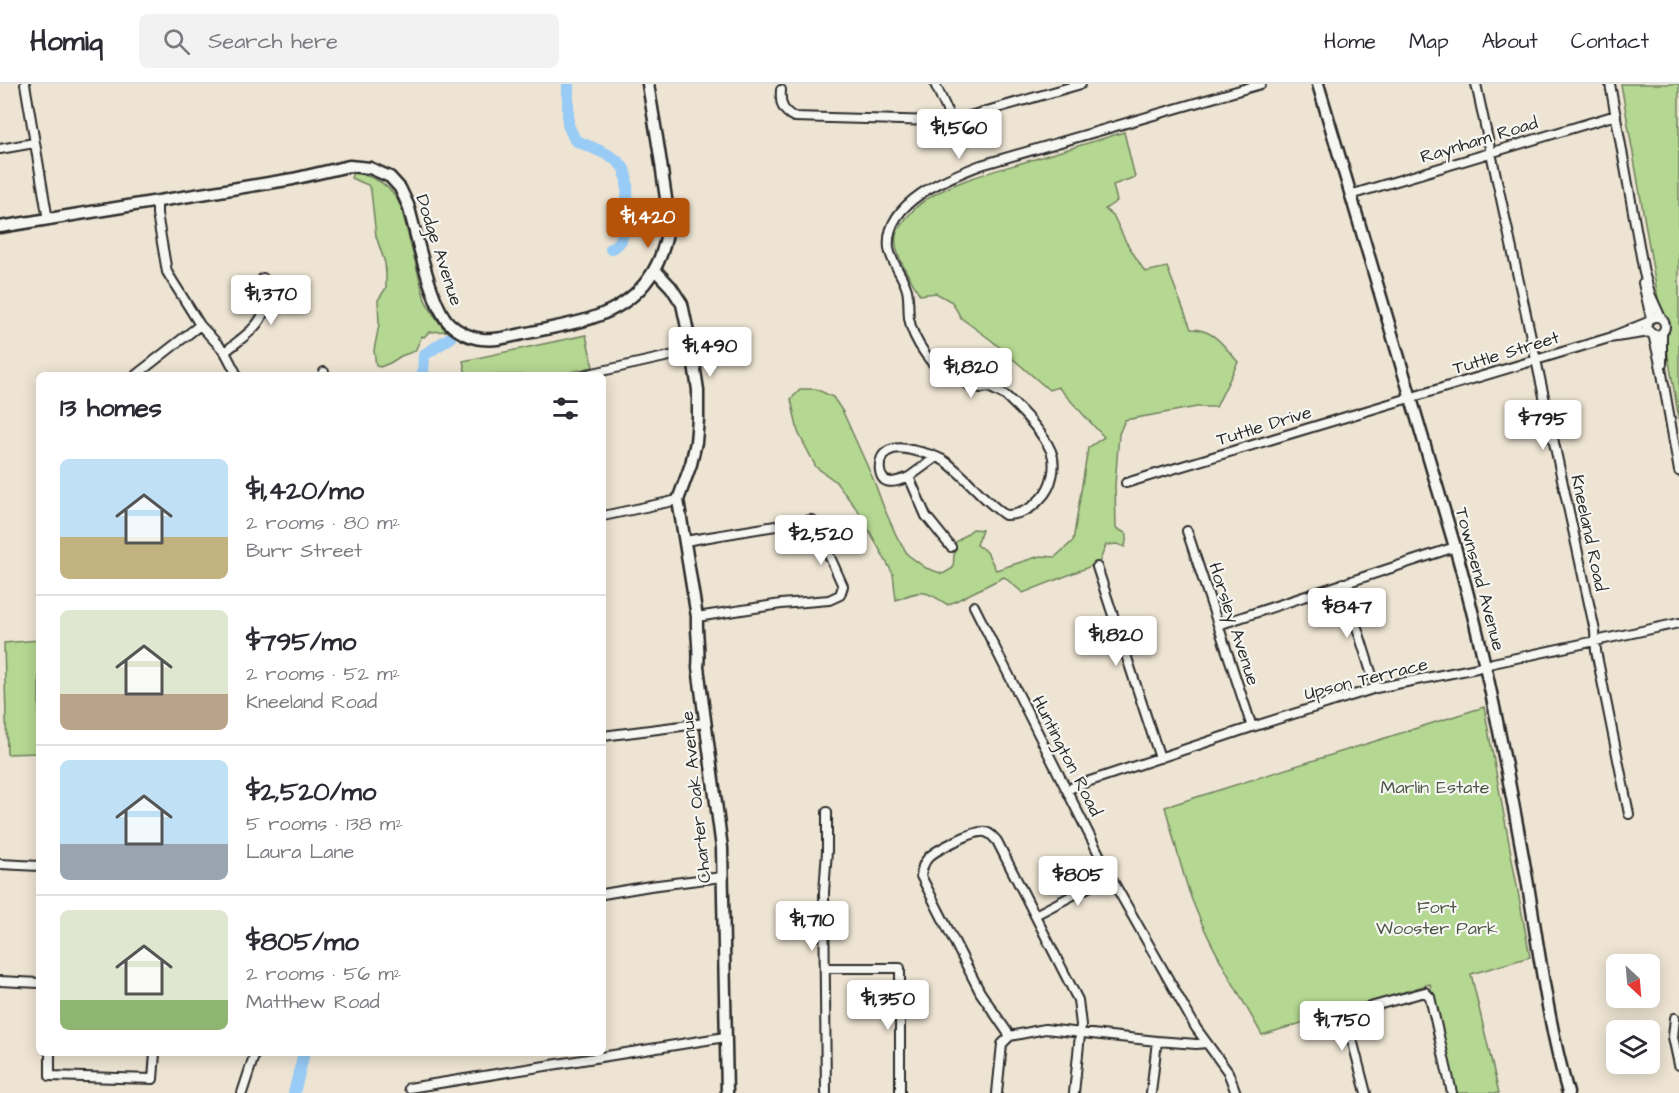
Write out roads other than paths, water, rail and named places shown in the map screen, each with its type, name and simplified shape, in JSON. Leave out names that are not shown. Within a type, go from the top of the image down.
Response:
[{"type":"main road","points":[[648,84],[668,218],[665,242],[655,270],[671,287],[682,304],[698,390],[698,419],[691,464],[678,500]]},
{"type":"main road","name":"Townsend Avenue","points":[[1318,84],[1455,547],[1485,666],[1508,772],[1556,1048],[1568,1093]]},
{"type":"main road","name":"Dodge Avenue","points":[[0,227],[293,179],[349,166],[364,166],[390,177],[406,198],[442,315],[458,331],[473,337],[484,340],[513,336],[582,321],[606,313],[633,295],[655,270]]},
{"type":"main road","name":"Charter Oak Avenue","points":[[678,500],[698,616],[698,667],[722,848],[727,1093]]},
{"type":"street","points":[[25,84],[48,220]]},
{"type":"street","points":[[935,84],[947,110],[948,121]]},
{"type":"street","points":[[781,90],[782,107],[794,117],[948,121],[1081,84]]},
{"type":"street","points":[[935,458],[909,477],[894,483],[886,481],[880,474],[879,465],[884,454],[893,449],[900,448],[923,453],[944,460],[1005,515],[1012,515],[1027,510],[1044,496],[1054,468],[1051,452],[1045,440],[1018,408],[1005,396],[983,382],[973,379],[966,381],[943,373],[916,340],[909,318],[907,289],[889,251],[890,229],[898,214],[933,187],[981,165],[1262,84]]},
{"type":"street","name":"Kneeland Road","points":[[1476,84],[1593,619],[1596,651],[1629,814]]},
{"type":"street","points":[[1610,84],[1644,273],[1651,296],[1665,324],[1665,329],[1655,333]]},
{"type":"street","name":"Raynham Road","points":[[1350,195],[1616,115]]},
{"type":"street","points":[[0,149],[34,144]]},
{"type":"street","points":[[157,202],[167,272],[200,324],[225,352],[235,372]]},
{"type":"street","points":[[1644,273],[1649,320],[1647,327],[1655,333],[1679,471]]},
{"type":"street","points":[[225,352],[256,326],[264,311],[267,295],[263,278]]},
{"type":"street","points":[[1649,320],[1656,316],[1661,318]]},
{"type":"street","name":"Tuttle Street","points":[[1610,338],[1649,320]]},
{"type":"street","points":[[140,372],[200,324]]},
{"type":"street","name":"Tuttle Street","points":[[1411,398],[1610,338],[1655,333]]},
{"type":"street","points":[[598,372],[692,351]]},
{"type":"street","name":"Tuttle Drive","points":[[1126,483],[1411,398]]},
{"type":"street","points":[[909,477],[926,516],[951,547]]},
{"type":"street","points":[[606,515],[678,500]]},
{"type":"street","points":[[685,541],[812,520],[843,586],[840,595],[829,600],[781,604],[698,616]]},
{"type":"street","name":"Horsley Avenue","points":[[1187,531],[1252,726]]},
{"type":"street","points":[[1218,625],[1455,547]]},
{"type":"street","points":[[1097,567],[1160,758]]},
{"type":"street","points":[[1343,583],[1376,688]]},
{"type":"street","name":"Huntington Road","points":[[974,606],[1110,876],[1196,1028],[1223,1064],[1236,1093]]},
{"type":"street","name":"Upson Terrace","points":[[1068,790],[1252,726],[1376,688],[1679,623]]},
{"type":"street","points":[[606,736],[705,723]]},
{"type":"street","points":[[826,1093],[824,892],[827,812]]},
{"type":"street","points":[[1010,1036],[980,992],[922,881],[924,863],[931,855],[978,832],[989,833],[997,841],[1078,1000],[1081,1025],[1074,1093]]},
{"type":"street","points":[[0,864],[36,866]]},
{"type":"street","points":[[1035,915],[1110,876]]},
{"type":"street","points":[[606,893],[722,877]]},
{"type":"street","points":[[825,968],[900,968],[900,1093]]},
{"type":"street","points":[[0,981],[36,983]]},
{"type":"street","points":[[1366,1093],[1347,1020],[1348,1013],[1425,992],[1430,997],[1452,1093]]},
{"type":"street","points":[[1675,1017],[1673,1037],[1679,1065]]},
{"type":"street","points":[[997,1093],[1002,1044],[1010,1036],[1045,1029],[1157,1041],[1206,1043]]},
{"type":"street","points":[[409,1088],[725,1037]]},
{"type":"street","points":[[1151,1093],[1157,1041]]},
{"type":"street","points":[[50,1056],[50,1076],[153,1079],[154,1056]]},
{"type":"street","points":[[242,1093],[254,1056]]},
{"type":"waterway","points":[[568,84],[568,125],[575,140],[615,160],[624,169],[626,175],[625,225],[621,240],[611,249]]},
{"type":"waterway","points":[[423,372],[424,355],[450,338]]},
{"type":"waterway","points":[[294,1093],[303,1056]]},
{"type":"park label","name":"Marlin Estate","points":[[1435,787]]},
{"type":"park label","name":"Fort Wooster Park","points":[[1437,917]]}]
